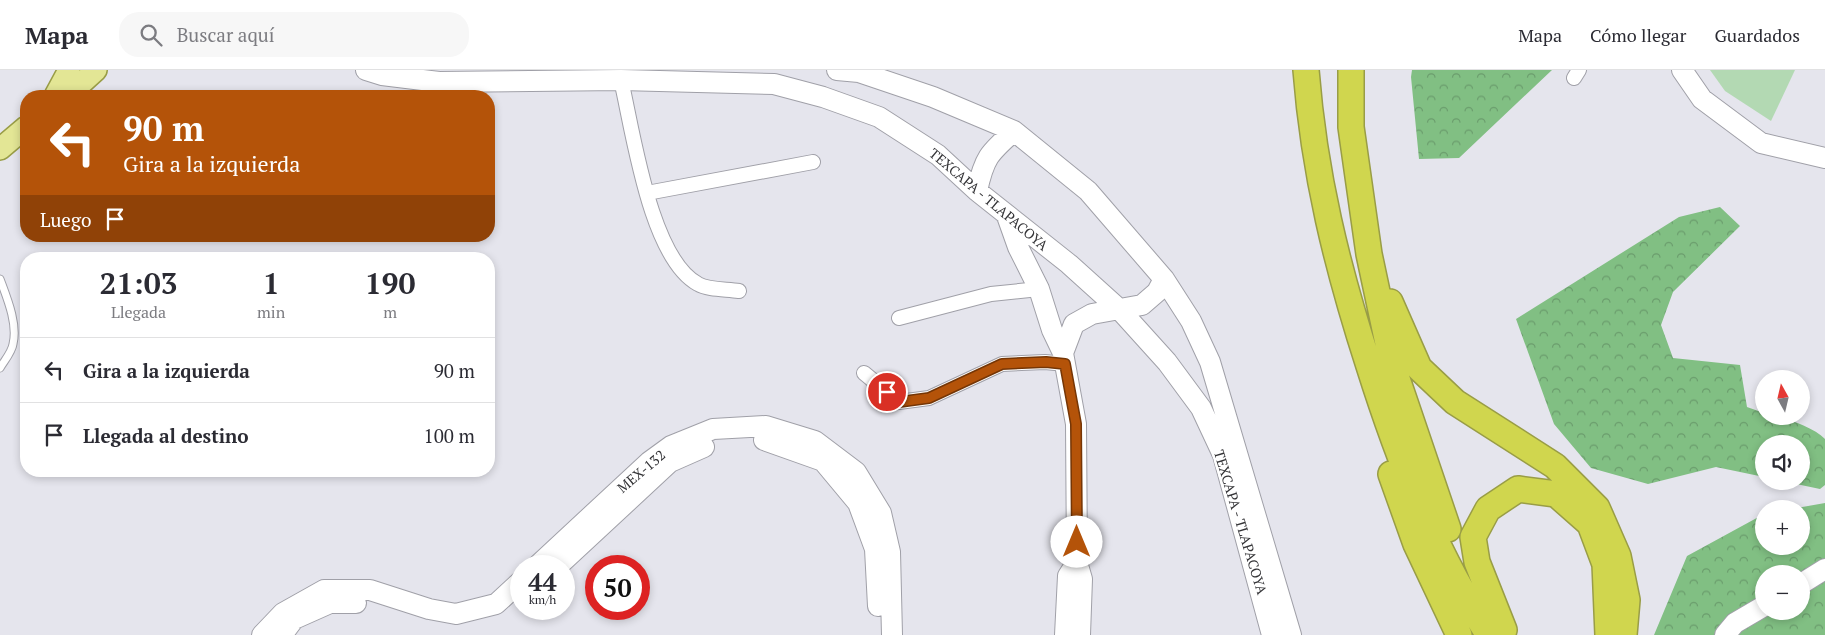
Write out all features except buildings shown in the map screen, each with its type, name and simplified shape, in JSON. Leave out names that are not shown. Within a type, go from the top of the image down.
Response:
[{"type":"highway","points":[[1306,70],[1310,128],[1329,230],[1362,344],[1400,455],[1430,524],[1460,585],[1500,633]]},
{"type":"highway","points":[[1351,70],[1351,127],[1369,254],[1393,367],[1450,537],[1479,597],[1500,633]]},
{"type":"highway","points":[[1329,230],[1331,263],[1365,403],[1416,544],[1459,635]]},
{"type":"highway","points":[[1369,254],[1419,368],[1455,402],[1555,466],[1597,508],[1618,556],[1627,600],[1624,635]]},
{"type":"highway","points":[[1500,633],[1477,562],[1473,537],[1488,509],[1518,490],[1556,494],[1590,524],[1605,564],[1608,635]]},
{"type":"main road","points":[[58,90],[69,70]]},
{"type":"main road","points":[[74,90],[96,70]]},
{"type":"main road","name":"TEXCAPA - TLAPACOYA","points":[[366,70],[439,82],[621,80],[774,84],[823,97],[878,117],[938,155],[977,191],[1120,310],[1167,362],[1201,408],[1223,455],[1272,635]]},
{"type":"main road","name":"TEXCAPA - TLAPACOYA","points":[[837,70],[859,72],[933,97],[1014,131],[1088,190],[1164,279],[1191,321],[1210,362],[1291,635]]},
{"type":"main road","points":[[1682,70],[1702,99],[1761,143],[1825,158]]},
{"type":"main road","points":[[0,149],[20,131]]},
{"type":"main road","points":[[977,191],[982,164],[994,148],[1014,131]]},
{"type":"main road","points":[[1006,214],[1018,247],[1039,289],[1052,330],[1064,359],[1076,424],[1077,562],[1082,579],[1080,635]]},
{"type":"main road","points":[[1064,359],[1074,324],[1092,314],[1142,305],[1157,292],[1164,279]]},
{"type":"main road","name":"MEX-132","points":[[549,555],[649,462],[671,446],[713,429],[766,426],[815,441],[856,472],[880,513],[890,552],[892,635]]},
{"type":"main road","name":"MEX-132","points":[[570,555],[670,462],[718,440],[768,440],[823,461],[858,502],[875,549],[879,635]]},
{"type":"main road","points":[[1065,635],[1068,576],[1077,562]]},
{"type":"main road","points":[[1810,579],[1825,570]]},
{"type":"main road","points":[[262,635],[283,613],[324,590],[370,590],[430,610],[456,614],[496,604],[510,591]]},
{"type":"main road","points":[[282,635],[294,619],[330,603],[375,603],[453,628],[506,614],[510,610]]},
{"type":"main road","points":[[1283,603],[1297,635]]},
{"type":"main road","points":[[1725,635],[1735,624],[1755,612]]},
{"type":"street","points":[[621,80],[647,193],[660,236],[684,274],[699,285],[739,290]]},
{"type":"street","points":[[647,193],[813,162]]},
{"type":"street","points":[[899,318],[991,294],[1039,289]]},
{"type":"street","points":[[864,373],[899,402],[929,398],[1002,364],[1046,362],[1064,359]]},
{"type":"lane","points":[[0,279],[9,306],[14,332],[13,346],[0,368]]},
{"type":"green space","points":[[1412,70],[1552,70],[1459,158],[1419,159],[1411,77]]},
{"type":"green space","points":[[1710,70],[1795,70],[1771,121],[1725,91]]},
{"type":"green space","points":[[1720,207],[1740,226],[1673,292],[1661,325],[1673,358],[1740,365],[1747,407],[1755,410],[1755,425],[1802,425],[1825,439],[1825,485],[1820,489],[1810,487],[1810,435],[1755,435],[1755,475],[1716,467],[1648,484],[1591,468],[1554,424],[1516,319],[1679,217]]},
{"type":"green space","points":[[1825,503],[1825,635],[1654,635],[1687,556],[1755,519],[1755,555],[1810,555],[1810,506]]},
{"type":"route","points":[[887,392],[899,402],[929,398],[1002,364],[1046,362],[1065,364],[1076,424],[1077,542]]}]
